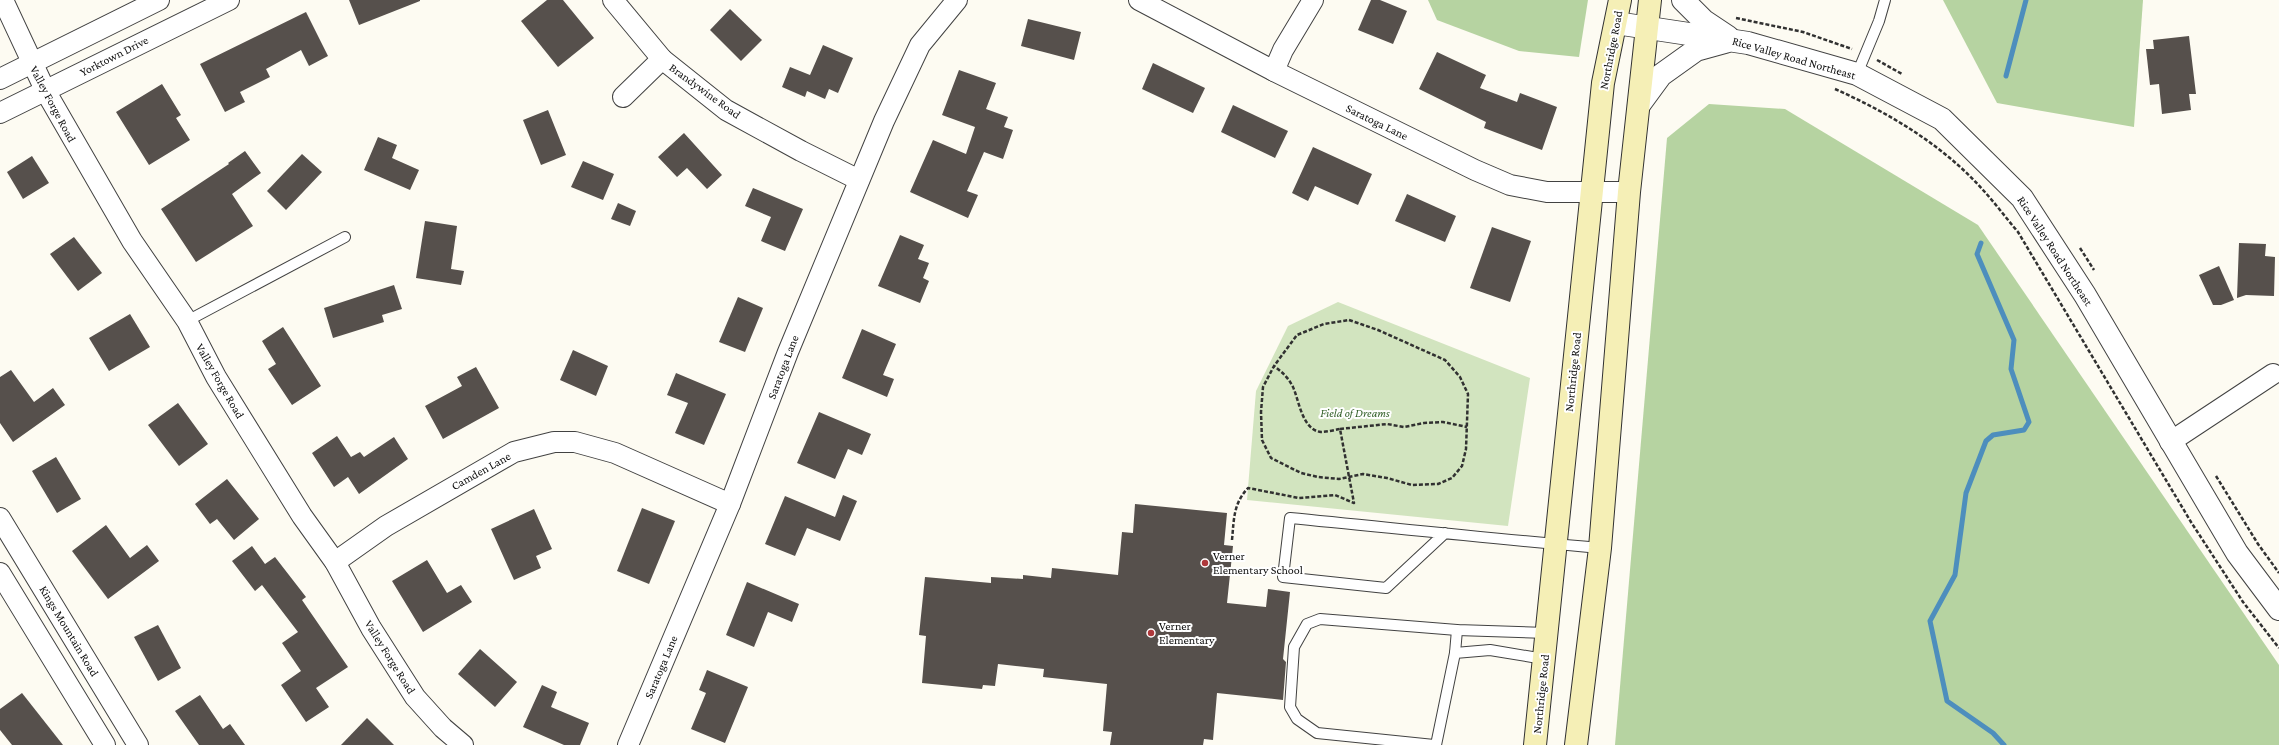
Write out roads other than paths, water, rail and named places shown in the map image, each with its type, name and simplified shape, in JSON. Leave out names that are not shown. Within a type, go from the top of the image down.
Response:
[{"type":"main road","name":"Northridge Road","points":[[1535,745],[1603,83],[1620,0]]},
{"type":"main road","points":[[1576,745],[1600,548],[1629,192],[1650,0]]},
{"type":"street","name":"Valley Forge Road","points":[[3,0],[23,39],[32,64],[46,92],[132,241],[187,321],[224,390],[302,516],[335,562],[371,628],[415,697],[443,728],[463,745]]},
{"type":"street","points":[[0,79],[159,0]]},
{"type":"street","name":"Yorktown Drive","points":[[0,113],[46,92],[94,66],[229,0]]},
{"type":"street","name":"Brandywine Road","points":[[613,0],[662,59],[726,110],[801,152],[859,180]]},
{"type":"street","name":"Saratoga Lane","points":[[628,745],[730,504],[788,352],[884,121],[920,45],[957,0]]},
{"type":"street","name":"Saratoga Lane","points":[[1139,0],[1274,71],[1474,170],[1510,184],[1547,192],[1629,192]]},
{"type":"street","points":[[1274,71],[1283,50],[1313,0]]},
{"type":"street","points":[[1683,0],[1704,21],[1732,40]]},
{"type":"street","name":"Rice Valley Road Northeast","points":[[1616,23],[1647,26],[1748,43],[1857,74],[1942,119],[2022,198],[2085,295],[2170,442],[2237,553],[2279,609]]},
{"type":"street","points":[[1639,105],[1661,76],[1696,50],[1732,40]]},
{"type":"street","points":[[623,97],[662,59]]},
{"type":"street","points":[[2170,442],[2273,374]]},
{"type":"street","name":"Camden Lane","points":[[335,562],[386,526],[514,452],[554,442],[575,442],[615,453],[730,504]]},
{"type":"street","name":"Kings Mountain Road","points":[[0,518],[138,745]]},
{"type":"street","points":[[0,573],[105,745]]},
{"type":"lane","points":[[1857,74],[1880,21],[1885,0]]},
{"type":"lane","points":[[187,321],[345,236]]},
{"type":"lane","points":[[1445,533],[1386,588],[1283,577],[1290,518],[1445,533],[1556,544],[1600,548]]},
{"type":"lane","points":[[1457,630],[1455,654],[1435,745],[1317,733],[1297,719],[1290,707],[1294,647],[1306,624],[1320,619],[1457,630],[1547,633]]},
{"type":"lane","points":[[1455,654],[1490,650],[1544,659]]},
{"type":"waterway","points":[[2006,76],[2026,0]]},
{"type":"waterway","points":[[1981,243],[1977,254],[2014,340],[2011,369],[2029,422],[2024,430],[1993,435],[1986,441],[1966,493],[1955,575],[1930,621],[1947,701],[1993,733],[2004,745]]},
{"type":"place","name":"Verner Elementary School","points":[[1205,563]]},
{"type":"place","name":"Verner Elementary","points":[[1151,633]]},
{"type":"park label","name":"Field of Dreams","points":[[1355,413]]}]
